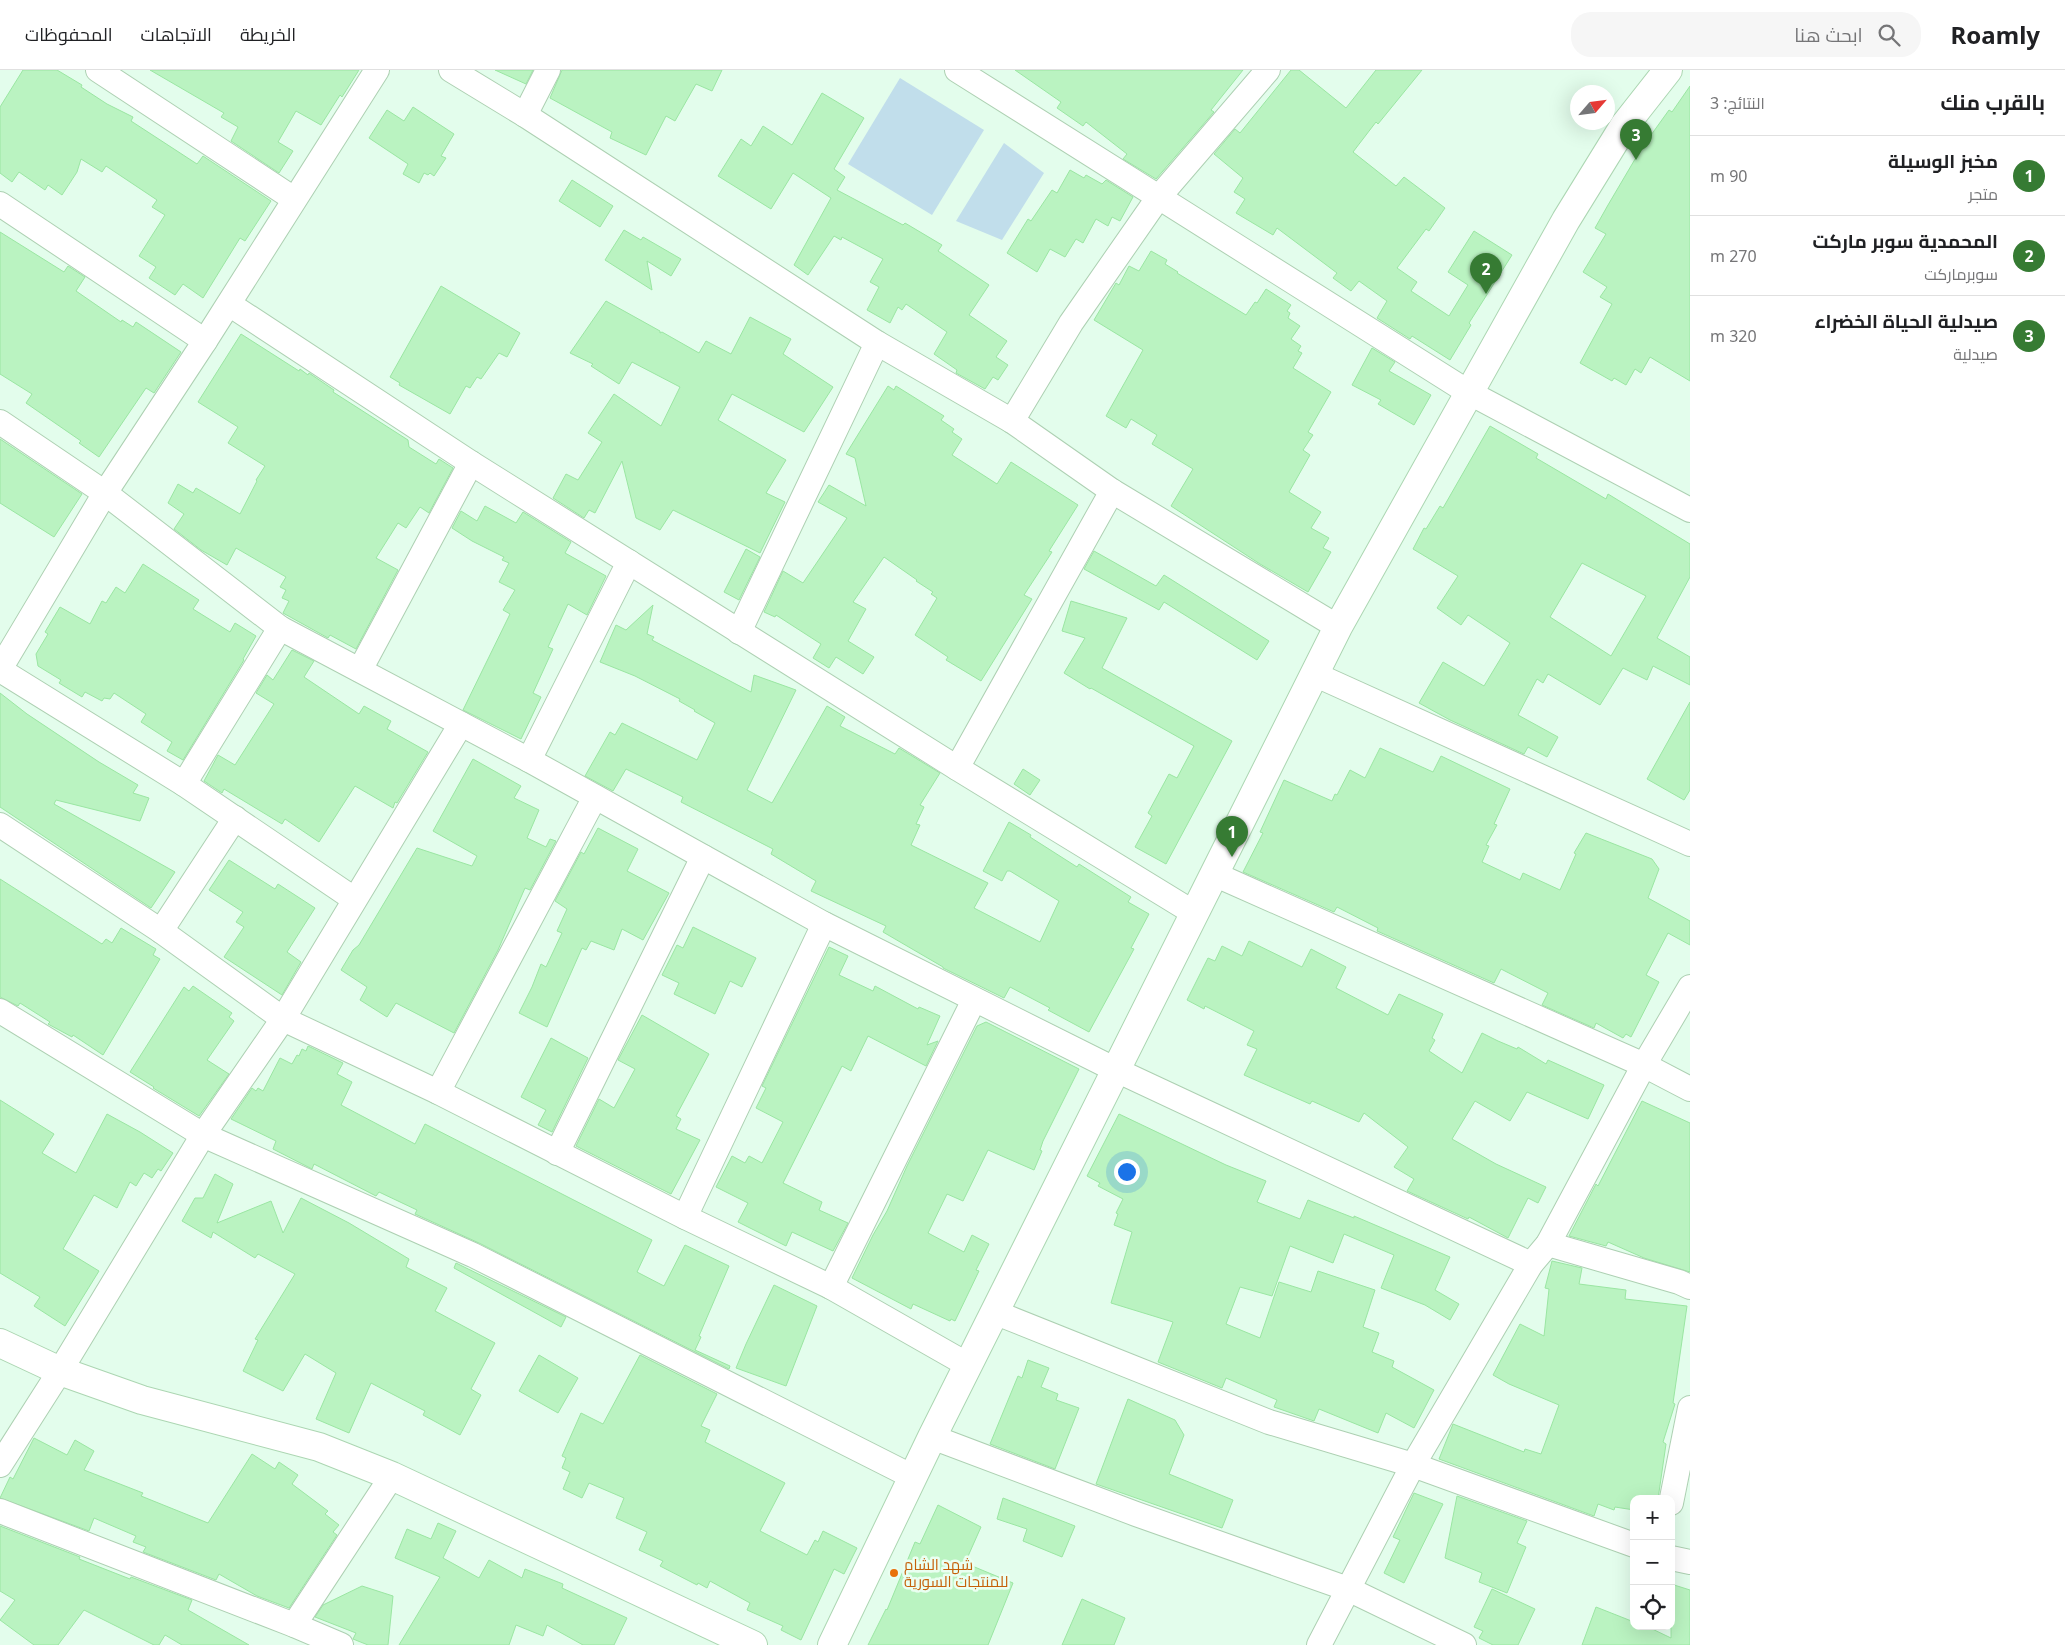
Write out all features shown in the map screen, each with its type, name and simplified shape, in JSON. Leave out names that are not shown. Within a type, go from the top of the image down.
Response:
[{"type":"street","points":[[98,70],[294,199]]},
{"type":"street","points":[[354,899],[184,784],[0,670],[105,493],[229,304],[377,70]]},
{"type":"street","points":[[451,70],[525,115],[877,342],[1012,421],[1112,491],[1338,627]]},
{"type":"street","points":[[525,115],[548,70]]},
{"type":"street","points":[[957,70],[1468,392],[1690,509]]},
{"type":"street","points":[[1012,421],[1071,323],[1158,198],[1268,70]]},
{"type":"street","points":[[832,1645],[912,1477],[994,1312],[1338,627],[1566,220],[1624,126],[1668,70]]},
{"type":"street","points":[[0,204],[205,341]]},
{"type":"street","points":[[229,304],[471,463],[738,632],[1194,914]]},
{"type":"street","points":[[738,632],[877,342]]},
{"type":"street","points":[[0,422],[105,493],[280,628],[529,760],[824,924],[1116,1070],[1531,1264]]},
{"type":"street","points":[[360,670],[471,463]]},
{"type":"street","points":[[957,768],[1112,491]]},
{"type":"street","points":[[529,760],[629,562]]},
{"type":"street","points":[[184,784],[280,628]]},
{"type":"street","points":[[1314,674],[1690,844]]},
{"type":"street","points":[[0,1465],[60,1371],[204,1135],[283,1020],[354,899],[461,724]]},
{"type":"street","points":[[438,1092],[595,797]]},
{"type":"street","points":[[161,931],[235,818]]},
{"type":"street","points":[[0,825],[161,931],[283,1020],[438,1092],[685,1217],[830,1287],[968,1365]]},
{"type":"street","points":[[557,1153],[704,857]]},
{"type":"street","points":[[1214,874],[1644,1065],[1690,1089]]},
{"type":"street","points":[[685,1217],[824,924]]},
{"type":"street","points":[[1319,1645],[1413,1465],[1531,1264],[1548,1244],[1644,1065],[1690,987]]},
{"type":"street","points":[[830,1287],[974,1000]]},
{"type":"street","points":[[0,1011],[204,1135],[473,1255],[912,1477]]},
{"type":"street","points":[[1548,1244],[1679,1282],[1690,1287]]},
{"type":"street","points":[[994,1312],[1269,1422],[1413,1465],[1630,1545]]},
{"type":"street","points":[[0,1343],[60,1371],[142,1400],[319,1447],[392,1476],[743,1643]]},
{"type":"street","points":[[1673,1495],[1689,1417]]},
{"type":"street","points":[[932,1437],[1136,1514],[1348,1589],[1464,1645]]},
{"type":"street","points":[[294,1625],[392,1476]]},
{"type":"street","points":[[0,1512],[294,1625],[341,1645]]},
{"type":"street","points":[[1675,1559],[1690,1562]]},
{"type":"shaded area","points":[[900,78],[984,130],[932,215],[848,164]]},
{"type":"shaded area","points":[[1004,143],[1044,173],[1002,240],[956,221]]},
{"type":"building","points":[[23,70],[57,70],[82,85],[81,87],[107,104],[133,117],[131,121],[197,164],[203,156],[271,201],[245,241],[240,238],[203,298],[183,284],[175,295],[149,278],[156,267],[139,256],[165,215],[152,207],[157,200],[106,166],[102,172],[81,159],[77,172],[62,195],[48,185],[45,190],[19,172],[12,182],[0,173],[0,107]]},
{"type":"building","points":[[150,70],[359,70],[321,125],[296,111],[278,142],[293,151],[279,173],[231,141],[238,127],[221,117],[224,113]]},
{"type":"building","points":[[495,70],[533,70],[526,84]]},
{"type":"building","points":[[562,70],[722,70],[712,91],[696,84],[675,121],[666,116],[646,155],[610,138],[612,132],[550,98]]},
{"type":"building","points":[[1015,70],[1243,70],[1211,110],[1214,112],[1156,179],[1123,159],[1127,154],[1086,122],[1083,126],[1057,108],[1061,102]]},
{"type":"building","points":[[1291,70],[1299,70],[1346,108],[1376,70],[1422,70],[1378,124],[1376,122],[1353,152],[1396,186],[1404,177],[1445,208],[1429,231],[1426,229],[1397,268],[1417,282],[1411,291],[1449,316],[1468,285],[1448,272],[1474,231],[1512,255],[1469,323],[1471,325],[1450,360],[1412,336],[1410,339],[1377,318],[1387,301],[1359,281],[1351,291],[1333,278],[1337,273],[1277,228],[1273,235],[1236,213],[1245,199],[1234,192],[1243,178],[1214,154],[1235,129],[1240,133]]},
{"type":"building","points":[[1690,86],[1690,381],[1650,357],[1641,373],[1635,369],[1626,385],[1614,378],[1612,381],[1580,363],[1612,304],[1600,297],[1607,287],[1583,272],[1606,234],[1595,228],[1608,205],[1641,149],[1669,110],[1672,112]]},
{"type":"building","points":[[822,93],[864,118],[834,169],[845,177],[837,190],[903,225],[905,223],[942,245],[938,251],[989,285],[969,315],[1007,341],[996,357],[1008,365],[998,380],[993,377],[985,389],[956,373],[957,370],[934,354],[947,332],[906,304],[902,310],[898,307],[890,323],[867,310],[879,287],[870,282],[883,259],[842,237],[841,240],[834,236],[808,275],[794,265],[831,198],[793,173],[771,209],[718,176],[741,139],[751,146],[763,126],[792,145]]},
{"type":"building","points":[[413,107],[454,134],[441,156],[446,158],[434,176],[430,173],[428,175],[424,173],[419,183],[403,174],[408,164],[369,138],[387,110],[404,121]]},
{"type":"building","points":[[1070,170],[1084,178],[1086,175],[1102,184],[1106,180],[1133,197],[1120,221],[1112,217],[1108,226],[1096,219],[1083,243],[1076,239],[1065,257],[1050,249],[1037,272],[1007,253],[1028,219],[1031,221],[1052,190],[1057,193]]},
{"type":"building","points":[[572,180],[613,206],[600,227],[559,201]]},
{"type":"building","points":[[624,230],[641,240],[643,237],[681,259],[671,276],[647,261],[652,290],[605,260]]},
{"type":"building","points":[[0,232],[64,272],[68,266],[85,277],[76,291],[121,322],[122,320],[133,327],[136,322],[181,352],[154,393],[146,388],[99,457],[79,443],[81,441],[26,403],[32,394],[0,374]]},
{"type":"building","points":[[1151,251],[1167,260],[1165,264],[1177,273],[1246,315],[1266,289],[1291,305],[1287,311],[1290,313],[1288,318],[1300,326],[1291,339],[1301,346],[1298,351],[1302,353],[1293,368],[1331,392],[1308,432],[1313,435],[1303,450],[1310,455],[1289,492],[1321,512],[1311,528],[1329,538],[1323,548],[1331,552],[1308,592],[1260,564],[1171,506],[1193,469],[1152,444],[1157,435],[1131,419],[1126,428],[1106,416],[1143,350],[1094,320],[1116,283],[1119,285],[1129,266],[1139,271]]},
{"type":"building","points":[[441,286],[520,333],[507,357],[499,353],[481,379],[477,377],[470,388],[466,386],[450,414],[399,385],[400,383],[390,377]]},
{"type":"building","points":[[606,301],[660,331],[660,333],[662,332],[699,353],[706,341],[731,354],[750,317],[791,339],[783,354],[833,387],[804,432],[732,394],[718,420],[786,460],[766,493],[785,502],[760,553],[673,510],[660,530],[636,518],[622,461],[595,513],[589,510],[584,518],[553,498],[566,474],[578,480],[602,442],[588,433],[614,394],[661,426],[680,387],[632,362],[619,384],[591,366],[593,364],[570,353]]},
{"type":"building","points":[[241,334],[299,371],[300,369],[308,375],[309,373],[334,390],[333,392],[408,440],[409,447],[436,464],[439,459],[453,468],[429,513],[420,507],[406,528],[398,523],[376,558],[398,570],[356,649],[330,635],[328,638],[283,613],[289,601],[282,598],[286,590],[280,587],[286,577],[236,548],[227,565],[201,550],[174,529],[184,514],[168,503],[178,484],[193,493],[196,488],[240,514],[256,480],[265,466],[228,443],[238,427],[198,402]]},
{"type":"building","points":[[1372,348],[1395,362],[1389,371],[1431,395],[1414,425],[1378,404],[1381,400],[1352,385]]},
{"type":"building","points":[[888,386],[894,390],[896,386],[944,416],[941,420],[954,429],[952,432],[962,439],[952,455],[997,484],[1011,462],[1078,505],[1049,551],[1052,552],[1024,595],[1032,599],[981,681],[946,660],[948,657],[915,635],[937,598],[931,594],[933,592],[884,557],[853,602],[866,609],[848,641],[874,657],[863,674],[836,657],[829,668],[813,658],[821,644],[776,615],[775,617],[764,612],[783,571],[803,583],[847,518],[818,502],[829,485],[866,506],[855,458],[846,454]]},
{"type":"building","points":[[1490,426],[1538,454],[1536,458],[1606,499],[1608,494],[1690,544],[1690,577],[1657,638],[1690,657],[1690,685],[1653,666],[1647,680],[1623,668],[1600,705],[1548,674],[1543,683],[1537,679],[1518,715],[1558,737],[1547,757],[1528,747],[1524,754],[1450,720],[1419,703],[1443,662],[1484,686],[1510,643],[1468,615],[1461,625],[1437,608],[1458,576],[1413,549],[1424,528],[1426,529],[1440,506],[1443,508]],"holes":[[[1582,563],[1646,596],[1611,656],[1550,617]]]},
{"type":"building","points":[[0,439],[82,494],[54,537],[0,503]]},
{"type":"building","points":[[485,506],[516,523],[523,512],[571,542],[565,553],[606,576],[587,615],[568,604],[548,647],[553,649],[533,693],[541,697],[521,739],[463,710],[510,614],[503,610],[515,590],[499,582],[509,563],[502,560],[504,557],[472,541],[452,528],[461,511],[477,521]]},
{"type":"building","points":[[746,549],[760,557],[739,600],[724,592]]},
{"type":"building","points":[[1094,551],[1156,586],[1164,575],[1269,641],[1257,660],[1164,602],[1159,610],[1084,569]]},
{"type":"building","points":[[143,564],[199,600],[193,609],[230,632],[235,623],[256,636],[244,660],[183,760],[167,751],[172,742],[141,722],[146,714],[114,693],[110,699],[104,698],[102,701],[85,692],[82,697],[59,683],[61,680],[38,666],[36,654],[48,634],[45,632],[60,607],[90,624],[102,601],[106,603],[116,587],[125,593]]},
{"type":"building","points":[[1071,601],[1127,618],[1102,668],[1232,741],[1166,864],[1135,847],[1152,816],[1148,813],[1169,774],[1177,778],[1194,746],[1064,673],[1085,638],[1062,631]]},
{"type":"building","points":[[653,605],[647,634],[654,637],[652,640],[751,692],[754,675],[796,690],[747,790],[772,803],[827,706],[845,717],[840,726],[895,754],[899,748],[940,773],[920,805],[924,807],[916,824],[920,825],[911,845],[988,883],[974,908],[1040,942],[1059,901],[1010,871],[1007,871],[1002,881],[983,871],[1009,822],[1077,867],[1079,864],[1131,897],[1128,902],[1149,914],[1131,948],[1134,949],[1089,1032],[1048,1010],[1050,1008],[1010,987],[1004,998],[943,968],[883,932],[886,926],[811,891],[816,881],[771,854],[773,849],[681,802],[683,797],[626,769],[613,791],[585,776],[610,732],[615,735],[622,723],[697,760],[715,723],[679,701],[680,699],[635,676],[600,662],[616,625],[626,630]]},
{"type":"building","points":[[292,650],[314,661],[304,677],[359,714],[364,706],[391,721],[387,729],[428,752],[393,808],[355,786],[319,842],[285,819],[282,824],[224,789],[222,793],[204,781],[218,755],[235,765],[274,704],[256,693],[267,675],[273,680]]},
{"type":"building","points":[[0,693],[27,714],[99,762],[138,785],[133,793],[149,798],[140,821],[56,800],[54,804],[175,872],[151,908],[0,807]]},
{"type":"building","points":[[1690,702],[1690,790],[1684,800],[1647,779]]},
{"type":"building","points":[[1380,748],[1433,772],[1441,756],[1510,789],[1494,824],[1497,825],[1486,845],[1489,846],[1482,862],[1520,880],[1523,873],[1560,890],[1576,854],[1574,853],[1586,833],[1652,859],[1659,869],[1648,898],[1690,921],[1690,945],[1668,933],[1646,975],[1659,982],[1631,1037],[1626,1034],[1623,1038],[1596,1023],[1594,1028],[1542,1005],[1548,993],[1501,969],[1494,983],[1377,931],[1378,928],[1337,907],[1334,912],[1243,872],[1263,833],[1260,832],[1284,780],[1332,801],[1350,770],[1365,778]]},
{"type":"building","points":[[473,759],[521,786],[514,798],[539,810],[527,838],[546,847],[550,839],[556,841],[530,890],[525,888],[498,950],[454,1033],[396,1003],[387,1017],[360,1000],[367,987],[341,970],[353,950],[359,945],[417,848],[472,866],[477,856],[433,831]]},
{"type":"building","points":[[1023,769],[1040,780],[1030,795],[1014,784]]},
{"type":"building","points":[[598,828],[638,849],[627,871],[669,893],[643,940],[622,929],[614,950],[591,941],[586,950],[582,948],[547,1027],[519,1013],[541,964],[546,967],[562,933],[557,931],[567,909],[555,901],[581,852],[584,854]]},
{"type":"building","points":[[229,860],[275,889],[278,884],[315,908],[287,952],[301,962],[282,995],[224,957],[244,927],[236,922],[243,912],[209,890]]},
{"type":"building","points":[[0,879],[102,944],[106,939],[112,943],[121,928],[156,949],[153,955],[160,959],[103,1055],[73,1035],[72,1037],[48,1024],[50,1022],[20,1003],[18,1006],[0,997]]},
{"type":"building","points":[[693,927],[756,958],[742,987],[730,981],[715,1014],[674,994],[679,983],[662,975],[677,945],[683,948]]},
{"type":"building","points":[[1249,941],[1302,967],[1311,949],[1346,967],[1336,988],[1388,1015],[1399,994],[1443,1014],[1432,1038],[1435,1040],[1429,1051],[1462,1073],[1482,1033],[1517,1049],[1518,1047],[1546,1064],[1548,1060],[1604,1085],[1588,1119],[1527,1092],[1510,1121],[1475,1101],[1452,1139],[1496,1164],[1546,1187],[1538,1203],[1528,1198],[1508,1238],[1469,1217],[1468,1219],[1407,1191],[1414,1179],[1394,1167],[1408,1147],[1364,1113],[1359,1122],[1312,1101],[1310,1104],[1244,1075],[1257,1049],[1247,1045],[1254,1031],[1205,1006],[1204,1009],[1187,1000],[1208,958],[1215,961],[1222,946],[1242,956]]},
{"type":"building","points":[[829,947],[848,956],[839,975],[873,991],[875,986],[918,1009],[919,1007],[940,1016],[927,1045],[938,1041],[926,1066],[868,1036],[851,1071],[842,1066],[783,1183],[822,1202],[819,1210],[848,1223],[833,1251],[792,1232],[786,1246],[738,1222],[748,1203],[716,1187],[732,1156],[745,1163],[749,1156],[762,1163],[783,1122],[756,1108],[766,1088],[762,1086]]},
{"type":"building","points":[[193,986],[232,1013],[229,1017],[234,1021],[207,1060],[229,1074],[199,1116],[130,1072],[184,987],[189,991]]},
{"type":"building","points":[[642,1015],[709,1054],[676,1116],[681,1119],[676,1129],[700,1140],[671,1194],[576,1146],[599,1099],[614,1108],[635,1069],[618,1060]]},
{"type":"building","points":[[986,1022],[1079,1069],[1043,1141],[1040,1150],[1042,1151],[1034,1170],[988,1150],[963,1201],[947,1194],[928,1233],[964,1252],[972,1235],[989,1244],[976,1270],[979,1271],[955,1321],[951,1319],[950,1321],[913,1304],[911,1309],[852,1278],[887,1211],[907,1166],[977,1026]]},
{"type":"building","points":[[551,1038],[588,1058],[552,1132],[538,1125],[546,1110],[521,1097]]},
{"type":"building","points":[[308,1046],[343,1063],[337,1074],[352,1082],[341,1105],[415,1144],[425,1124],[652,1240],[637,1272],[664,1286],[685,1245],[729,1266],[699,1336],[701,1337],[695,1350],[730,1366],[729,1369],[479,1243],[415,1214],[417,1210],[379,1192],[376,1196],[314,1164],[312,1169],[273,1149],[276,1141],[231,1119],[252,1088],[256,1091],[258,1088],[263,1091],[280,1058],[292,1064],[302,1049],[306,1051]]},
{"type":"building","points":[[0,1100],[54,1134],[42,1153],[76,1173],[107,1114],[173,1153],[161,1171],[158,1169],[152,1178],[144,1173],[136,1186],[130,1182],[117,1208],[94,1195],[63,1249],[99,1271],[65,1326],[34,1306],[40,1297],[0,1273]]},
{"type":"building","points":[[1642,1101],[1690,1123],[1690,1272],[1644,1258],[1608,1242],[1606,1246],[1569,1236],[1596,1184],[1598,1186]]},
{"type":"building","points":[[1119,1114],[1226,1165],[1266,1181],[1257,1202],[1300,1219],[1308,1200],[1354,1218],[1354,1216],[1450,1257],[1435,1290],[1459,1304],[1450,1320],[1425,1305],[1381,1288],[1394,1255],[1344,1234],[1333,1263],[1290,1246],[1272,1296],[1240,1287],[1226,1324],[1260,1338],[1279,1282],[1311,1292],[1318,1271],[1375,1290],[1363,1327],[1379,1333],[1372,1352],[1394,1361],[1392,1367],[1434,1390],[1414,1428],[1386,1413],[1378,1433],[1319,1409],[1314,1421],[1274,1407],[1277,1400],[1226,1378],[1222,1388],[1158,1362],[1173,1322],[1111,1303],[1132,1232],[1114,1225],[1118,1214],[1116,1213],[1123,1199],[1098,1186],[1100,1183],[1087,1176]]},
{"type":"building","points":[[215,1174],[233,1184],[217,1223],[271,1201],[283,1233],[301,1198],[349,1223],[409,1259],[406,1267],[447,1288],[435,1311],[495,1343],[471,1389],[481,1395],[460,1435],[423,1415],[425,1411],[371,1383],[349,1433],[316,1419],[336,1373],[305,1354],[283,1391],[243,1371],[258,1340],[255,1339],[295,1274],[258,1254],[255,1258],[213,1232],[211,1238],[182,1221],[195,1198],[203,1198]]},
{"type":"building","points":[[1552,1261],[1582,1268],[1579,1284],[1626,1290],[1625,1299],[1687,1306],[1673,1403],[1675,1404],[1663,1442],[1666,1444],[1659,1495],[1630,1495],[1630,1509],[1615,1507],[1614,1510],[1598,1504],[1594,1516],[1439,1459],[1453,1424],[1524,1452],[1525,1449],[1541,1454],[1559,1405],[1509,1384],[1493,1375],[1520,1324],[1544,1336],[1549,1289],[1545,1288]]},
{"type":"building","points":[[456,1263],[566,1317],[561,1327],[454,1268]]},
{"type":"building","points":[[774,1285],[817,1306],[786,1386],[736,1368]]},
{"type":"building","points":[[539,1355],[578,1378],[558,1413],[519,1391]]},
{"type":"building","points":[[640,1355],[717,1394],[701,1426],[710,1430],[705,1442],[785,1483],[760,1531],[807,1555],[815,1540],[818,1542],[823,1531],[857,1548],[844,1574],[834,1569],[801,1640],[781,1630],[783,1626],[747,1610],[750,1603],[710,1581],[707,1588],[698,1583],[697,1585],[660,1566],[663,1561],[639,1550],[647,1532],[616,1518],[624,1498],[589,1483],[582,1498],[563,1489],[570,1472],[562,1468],[566,1458],[562,1456],[581,1413],[603,1424]]},
{"type":"building","points":[[1028,1360],[1049,1368],[1041,1387],[1058,1394],[1056,1400],[1079,1408],[1055,1469],[990,1444],[1018,1376],[1022,1378]]},
{"type":"building","points":[[1128,1399],[1175,1420],[1184,1435],[1169,1474],[1233,1500],[1222,1528],[1096,1484]]},
{"type":"building","points":[[34,1438],[67,1455],[75,1440],[94,1451],[84,1470],[143,1493],[141,1496],[208,1523],[252,1454],[275,1469],[279,1462],[298,1475],[292,1484],[328,1511],[325,1514],[339,1525],[333,1532],[337,1535],[289,1608],[257,1596],[219,1574],[216,1580],[143,1552],[146,1547],[133,1542],[136,1536],[94,1518],[89,1531],[0,1498],[10,1477],[13,1479]]},
{"type":"building","points":[[1414,1493],[1443,1504],[1404,1583],[1384,1573],[1400,1540],[1393,1537]]},
{"type":"building","points":[[1457,1496],[1527,1521],[1517,1543],[1526,1547],[1507,1593],[1479,1582],[1482,1573],[1445,1558]]},
{"type":"building","points":[[1003,1498],[1075,1526],[1062,1557],[1023,1541],[1027,1529],[997,1519]]},
{"type":"building","points":[[938,1505],[981,1527],[965,1563],[1013,1583],[988,1645],[868,1645],[887,1610],[915,1542],[920,1544]]},
{"type":"building","points":[[438,1523],[456,1531],[443,1558],[479,1578],[489,1560],[522,1578],[525,1569],[563,1584],[562,1588],[627,1618],[614,1645],[583,1645],[547,1625],[543,1636],[516,1625],[509,1645],[399,1645],[440,1577],[395,1558],[407,1529],[431,1539]]},
{"type":"building","points":[[0,1526],[130,1579],[131,1577],[192,1600],[188,1610],[249,1645],[182,1645],[165,1635],[159,1645],[154,1645],[84,1610],[58,1645],[34,1645],[0,1620],[15,1600],[0,1591]]},
{"type":"building","points":[[1675,1585],[1690,1590],[1690,1645],[1582,1645],[1596,1607],[1630,1620],[1630,1630],[1654,1630],[1671,1638],[1671,1630],[1675,1630]]},
{"type":"building","points":[[362,1586],[393,1596],[388,1645],[368,1645],[353,1639],[356,1633],[315,1617],[323,1605]]},
{"type":"building","points":[[1492,1589],[1535,1609],[1518,1645],[1493,1645],[1479,1638],[1483,1631],[1474,1627]]},
{"type":"building","points":[[1082,1599],[1125,1618],[1114,1645],[1062,1645]]},
{"type":"place","name":"صيدلية الحياة الخضراء","points":[[1636,160]]},
{"type":"place","name":"المحمدية سوبر ماركت","points":[[1486,294]]},
{"type":"place","name":"مخبز الوسيلة","points":[[1232,857]]},
{"type":"place","name":"شهد الشام للمنتجات السورية","points":[[894,1573]]}]
